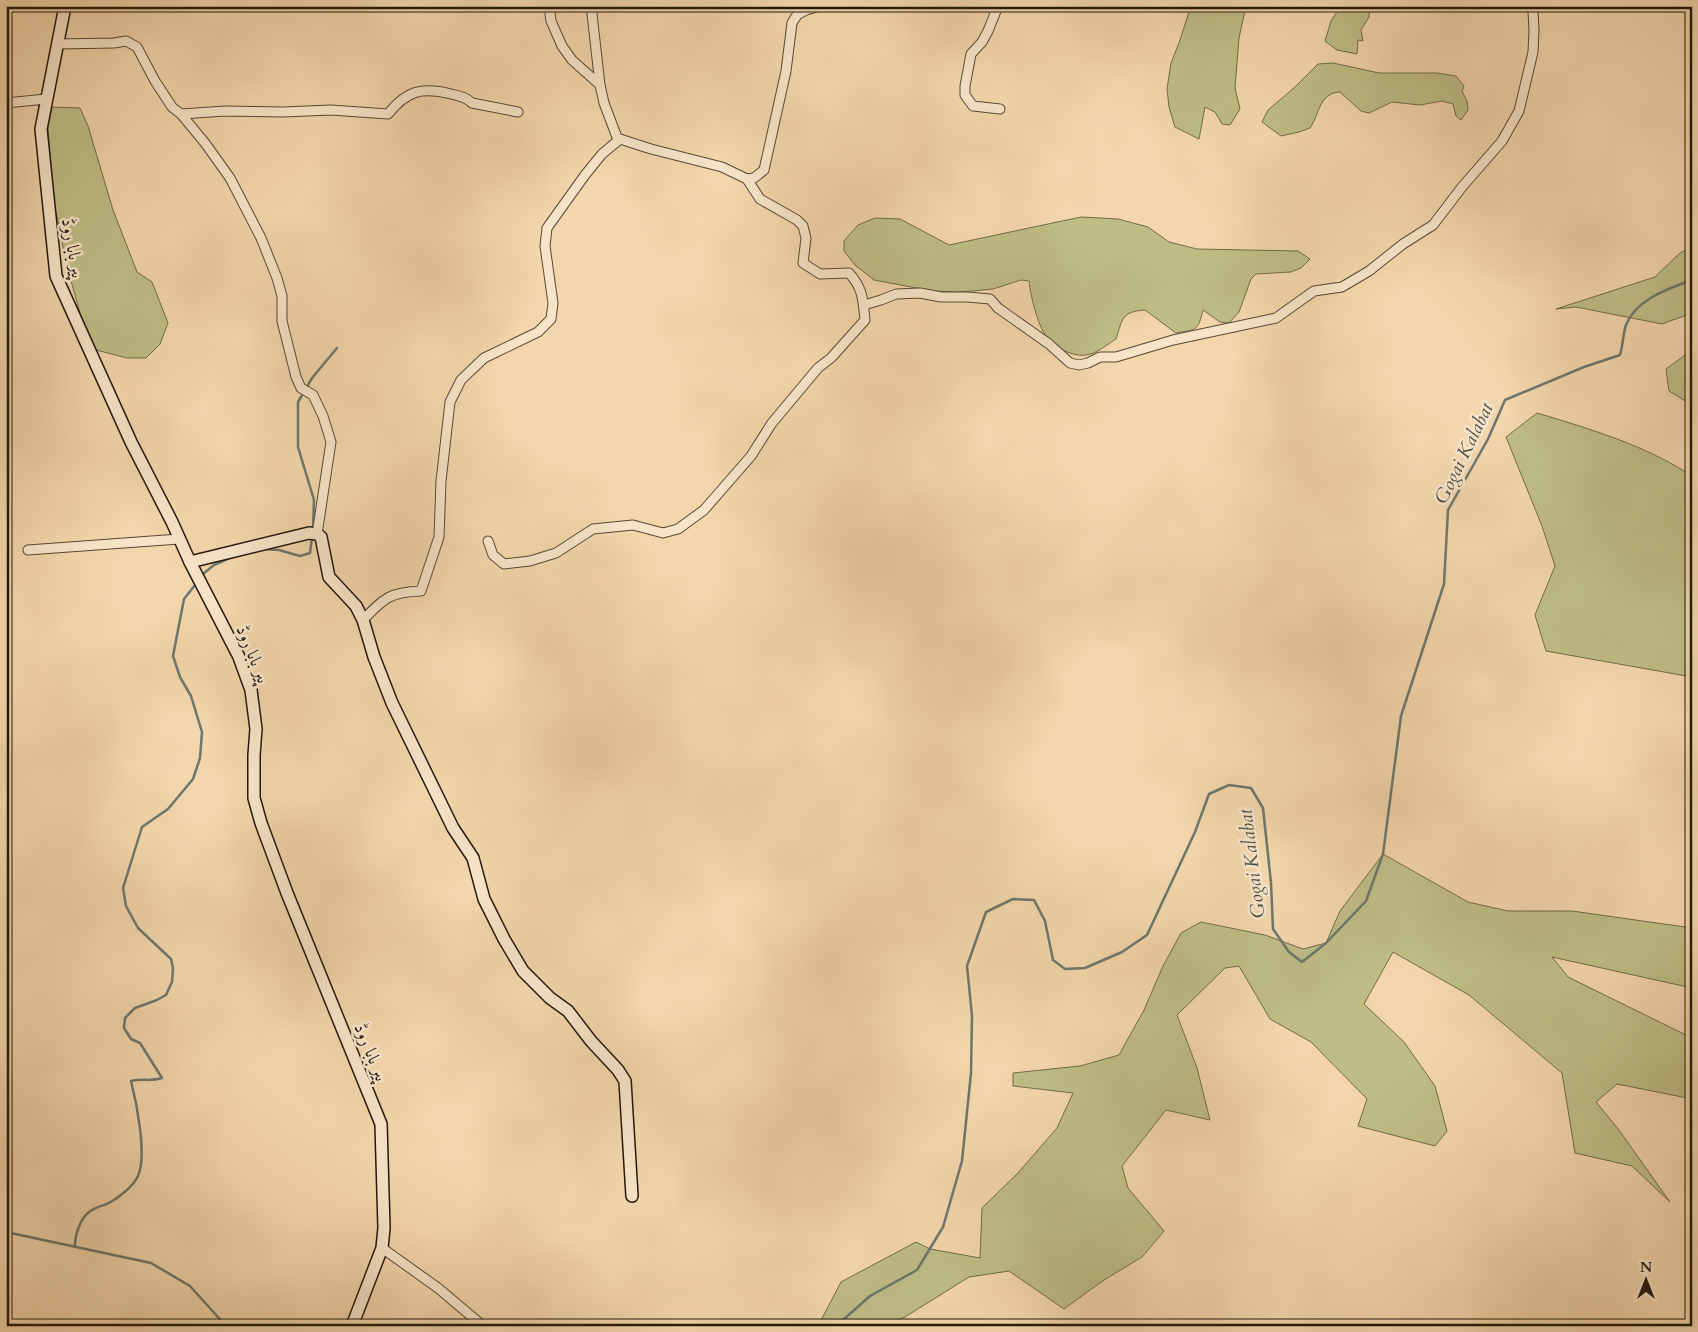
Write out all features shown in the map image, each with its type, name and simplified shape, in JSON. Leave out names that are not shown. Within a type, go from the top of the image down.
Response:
[{"type":"main road","name":"پیر بابا روڈ","points":[[66,6],[41,129],[56,276],[131,442],[239,657],[251,690],[256,729],[254,798],[261,824],[381,1124],[384,1228],[382,1248],[352,1326]]},
{"type":"main road","points":[[190,562],[310,533],[321,537],[328,577],[356,606],[363,620],[374,657],[392,703],[453,828],[473,858],[484,899],[504,938],[523,971],[550,998],[568,1011],[591,1041],[618,1070],[625,1081],[632,1196]]},
{"type":"street","points":[[552,6],[551,21],[562,46],[572,60],[600,85]]},
{"type":"street","points":[[593,6],[592,14],[600,85],[604,103],[618,140]]},
{"type":"street","points":[[747,179],[754,178],[764,170],[786,72],[792,24],[797,14],[821,6]]},
{"type":"street","points":[[998,6],[982,42],[971,54],[965,96],[973,106],[1000,109]]},
{"type":"street","points":[[864,305],[896,294],[920,293],[990,299],[998,308],[1049,344],[1070,363],[1078,365],[1088,363],[1100,357],[1116,357],[1173,340],[1276,318],[1314,291],[1342,287],[1369,271],[1403,244],[1433,224],[1502,141],[1519,111],[1533,52],[1534,31],[1531,6]]},
{"type":"street","points":[[58,44],[126,41],[137,47],[155,81],[172,107],[205,143],[230,178],[262,238],[282,296],[282,321],[286,344],[296,377],[301,388],[313,395],[323,416],[331,442],[316,534]]},
{"type":"street","points":[[180,114],[225,110],[283,112],[331,110],[388,114],[399,99],[425,89],[433,89],[467,98],[472,103],[518,112]]},
{"type":"street","points":[[6,103],[46,99]]},
{"type":"street","points":[[363,620],[384,598],[403,591],[421,591],[439,537],[441,481],[450,402],[461,380],[484,358],[538,332],[551,319],[553,303],[545,246],[546,228],[602,154],[618,140],[632,142],[651,149],[722,167],[747,179],[760,199],[797,220],[802,226],[806,238],[803,263],[820,274],[849,273],[858,283],[864,305],[865,320],[831,358],[818,368],[772,423],[750,456],[704,510],[678,529],[663,533],[633,525],[619,525],[593,529],[556,553],[530,561],[504,564],[493,555],[488,541]]},
{"type":"street","points":[[28,550],[180,538]]},
{"type":"street","points":[[382,1248],[438,1288],[483,1326]]},
{"type":"shaded area","points":[[1191,6],[1246,6],[1239,38],[1235,88],[1240,109],[1230,125],[1222,124],[1215,112],[1205,107],[1199,139],[1175,127],[1169,107],[1167,89],[1171,63]]},
{"type":"shaded area","points":[[1341,6],[1370,6],[1369,17],[1361,30],[1363,41],[1358,40],[1357,54],[1337,50],[1325,41],[1331,21]]},
{"type":"shaded area","points":[[1333,63],[1379,73],[1437,73],[1456,76],[1464,86],[1462,91],[1467,101],[1468,110],[1461,120],[1456,116],[1453,104],[1442,101],[1420,105],[1392,102],[1369,113],[1361,111],[1340,92],[1333,93],[1324,100],[1310,128],[1281,136],[1262,122],[1268,110],[1318,64]]},
{"type":"shaded area","points":[[52,107],[80,108],[88,126],[113,210],[137,272],[152,282],[168,323],[160,344],[146,358],[127,358],[96,350],[84,327],[66,263],[54,202],[48,128]]},
{"type":"shaded area","points":[[1081,217],[1118,219],[1148,227],[1169,242],[1197,249],[1298,251],[1310,259],[1301,268],[1291,272],[1256,274],[1251,279],[1239,312],[1229,323],[1220,322],[1203,310],[1200,322],[1196,328],[1176,333],[1145,310],[1131,312],[1124,317],[1116,339],[1094,353],[1081,355],[1064,350],[1046,336],[1035,310],[1029,281],[1021,280],[993,289],[961,292],[932,291],[874,280],[855,265],[844,251],[844,241],[858,225],[875,218],[900,219],[949,245]]},
{"type":"shaded area","points":[[1692,247],[1692,313],[1662,324],[1576,307],[1556,309],[1655,277],[1680,253]]},
{"type":"shaded area","points":[[1692,350],[1692,405],[1669,391],[1666,369]]},
{"type":"shaded area","points":[[1537,413],[1617,439],[1655,455],[1692,476],[1692,677],[1546,651],[1535,615],[1555,566],[1542,526],[1506,437]]},
{"type":"shaded area","points":[[1383,854],[1468,902],[1508,911],[1572,911],[1692,928],[1692,988],[1552,957],[1568,977],[1692,1038],[1692,1099],[1617,1084],[1596,1102],[1619,1130],[1670,1202],[1632,1166],[1575,1153],[1562,1073],[1469,995],[1393,952],[1364,1004],[1404,1042],[1435,1086],[1447,1131],[1435,1146],[1358,1126],[1367,1099],[1311,1042],[1270,1019],[1239,966],[1225,968],[1177,1015],[1197,1068],[1210,1120],[1166,1110],[1122,1166],[1128,1188],[1164,1231],[1142,1257],[1104,1280],[1064,1309],[1009,1271],[969,1277],[905,1317],[882,1326],[818,1326],[841,1282],[916,1242],[930,1249],[980,1258],[982,1208],[1018,1173],[1057,1128],[1073,1093],[1013,1086],[1013,1073],[1080,1066],[1119,1055],[1144,1010],[1163,966],[1181,933],[1201,922],[1265,935],[1303,949],[1326,943],[1340,911]]},
{"type":"waterway","name":"Gogai Kalabat","points":[[841,1326],[843,1320],[870,1296],[917,1270],[943,1227],[962,1161],[971,1073],[972,1016],[967,966],[986,912],[1013,899],[1034,900],[1045,921],[1053,960],[1065,969],[1085,968],[1122,952],[1147,935],[1195,832],[1209,794],[1229,785],[1251,788],[1263,808],[1271,883],[1273,929],[1289,952],[1302,962],[1326,943],[1366,901],[1383,854],[1401,716],[1444,584],[1448,510],[1488,439],[1505,400],[1584,367],[1620,355],[1626,325],[1637,308],[1654,296],[1692,280]]},
{"type":"waterway","points":[[313,531],[314,500],[298,447],[298,402],[312,378],[337,348]]},
{"type":"waterway","points":[[264,549],[279,550],[300,556],[310,553],[312,537]]},
{"type":"waterway","points":[[203,574],[214,565],[232,557]]},
{"type":"waterway","points":[[75,1246],[79,1228],[86,1215],[93,1209],[107,1204],[120,1196],[138,1176],[142,1156],[138,1116],[131,1081],[162,1078],[140,1043],[131,1039],[124,1028],[125,1018],[135,1008],[166,995],[172,982],[173,968],[171,959],[138,928],[126,906],[123,888],[142,827],[168,809],[193,779],[200,758],[202,732],[191,696],[180,677],[173,656],[184,599],[195,585]]},
{"type":"waterway","points":[[6,1232],[151,1263],[190,1286],[226,1326]]}]
